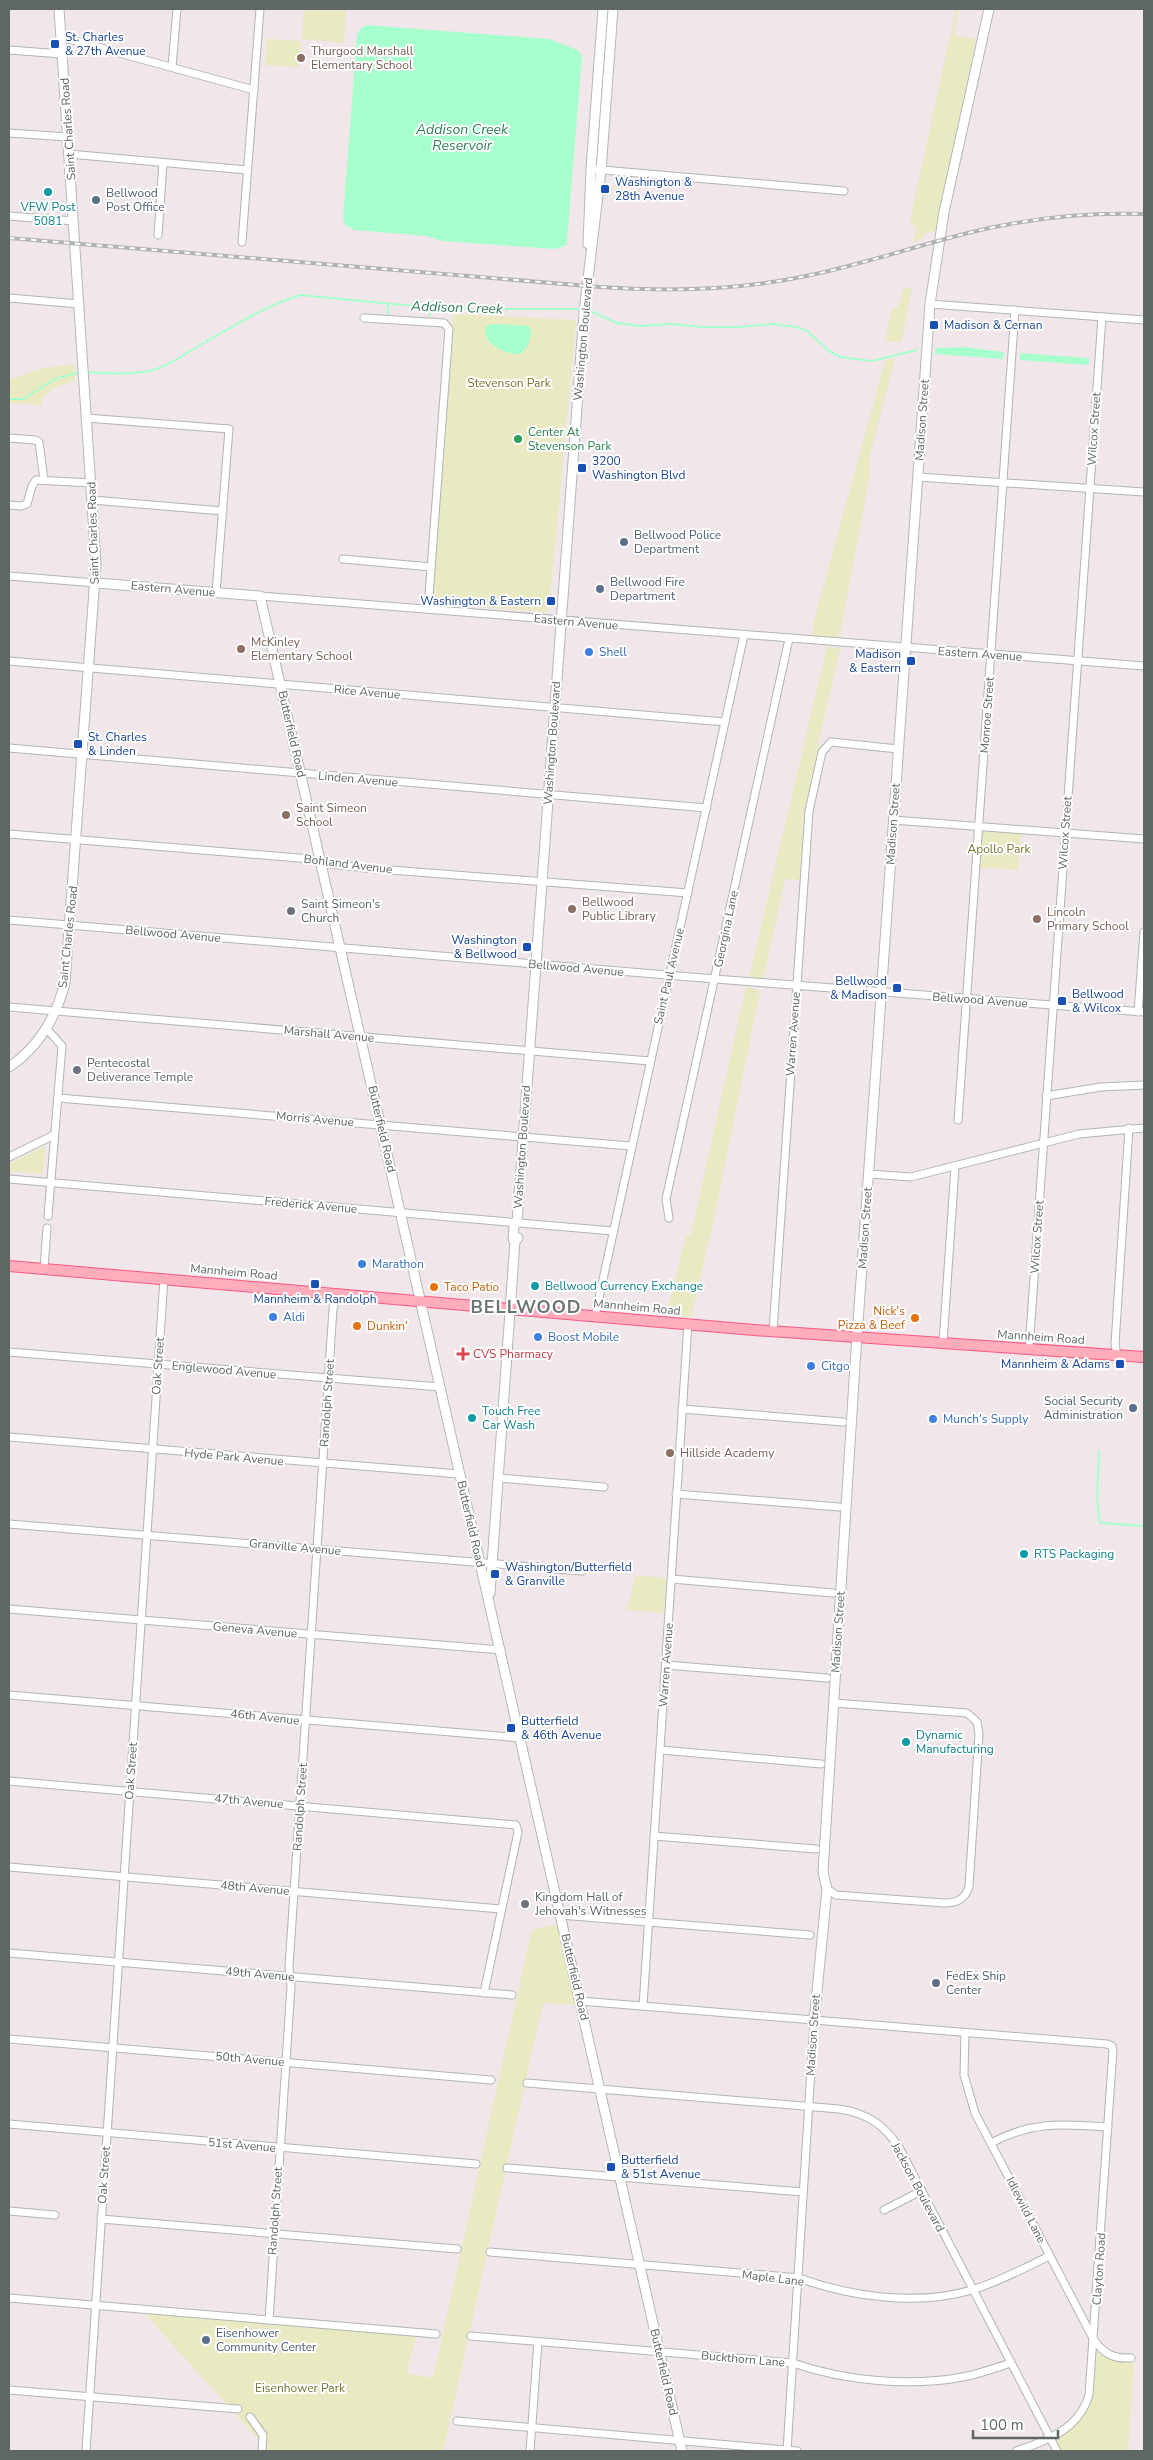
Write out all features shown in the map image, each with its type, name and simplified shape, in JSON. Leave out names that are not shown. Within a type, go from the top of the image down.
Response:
[{"type":"main road","name":"Mannheim Road","points":[[9,1266],[773,1331],[1144,1357]]},
{"type":"street","name":"Saint Charles Road","points":[[9,1067],[32,1048],[47,1029],[56,1011],[66,982],[96,582],[70,154],[59,9]]},
{"type":"street","points":[[172,67],[177,9]]},
{"type":"street","points":[[242,242],[260,9]]},
{"type":"street","name":"Washington Boulevard","points":[[589,264],[588,223],[603,9]]},
{"type":"street","name":"Washington Boulevard","points":[[490,1601],[515,1241],[519,1226],[516,1222],[585,307],[601,170],[613,9]]},
{"type":"street","name":"Madison Street","points":[[788,2450],[808,2106],[827,1889],[823,1872],[857,1337],[930,304],[944,212],[989,9]]},
{"type":"street","points":[[61,37],[254,90]]},
{"type":"street","points":[[9,50],[62,54]]},
{"type":"street","points":[[9,133],[68,137]]},
{"type":"street","points":[[70,154],[247,170]]},
{"type":"street","points":[[158,235],[163,163]]},
{"type":"street","points":[[591,169],[844,191]]},
{"type":"street","points":[[9,216],[74,221]]},
{"type":"street","points":[[9,298],[79,304]]},
{"type":"street","points":[[930,304],[1144,320]]},
{"type":"street","name":"Monroe Street","points":[[958,1120],[1015,310]]},
{"type":"street","name":"Wilcox Street","points":[[1029,1349],[1102,317]]},
{"type":"street","points":[[364,318],[444,323],[449,330],[428,609]]},
{"type":"street","points":[[86,418],[229,429],[216,593]]},
{"type":"street","points":[[9,438],[39,442],[44,480]]},
{"type":"street","points":[[917,477],[1144,492]]},
{"type":"street","points":[[9,505],[21,506],[27,504],[33,483],[36,480],[91,483]]},
{"type":"street","points":[[92,500],[222,511]]},
{"type":"street","points":[[343,559],[432,567]]},
{"type":"street","name":"Eastern Avenue","points":[[9,576],[906,649],[1144,666]]},
{"type":"street","name":"Butterfield Road","points":[[260,596],[302,773],[459,1474],[490,1601],[682,2451]]},
{"type":"street","name":"Saint Paul Avenue","points":[[595,1316],[744,636]]},
{"type":"street","name":"Georgina Lane","points":[[669,1218],[666,1199],[789,639]]},
{"type":"street","name":"Rice Avenue","points":[[9,661],[725,722]]},
{"type":"street","name":"Warren Avenue","points":[[773,1331],[809,810],[822,752],[831,742],[898,749]]},
{"type":"street","name":"Linden Avenue","points":[[9,748],[707,808]]},
{"type":"street","points":[[893,820],[1144,839]]},
{"type":"street","name":"Bohland Avenue","points":[[9,834],[321,862],[364,868],[688,893]]},
{"type":"street","name":"Bellwood Avenue","points":[[9,920],[670,976],[1141,1012]]},
{"type":"street","points":[[1141,1012],[1144,932]]},
{"type":"street","name":"Marshall Avenue","points":[[9,1007],[650,1061]]},
{"type":"street","points":[[47,1029],[62,1046],[48,1216]]},
{"type":"street","points":[[1046,1096],[1094,1088],[1144,1085]]},
{"type":"street","name":"Morris Avenue","points":[[58,1098],[631,1146]]},
{"type":"street","points":[[1117,1355],[1115,1344],[1129,1128]]},
{"type":"street","points":[[868,1174],[911,1177],[955,1167],[1043,1142],[1097,1131],[1144,1128]]},
{"type":"street","points":[[9,1157],[54,1135]]},
{"type":"street","points":[[944,1343],[955,1167]]},
{"type":"street","name":"Frederick Avenue","points":[[9,1179],[613,1231]]},
{"type":"street","points":[[44,1268],[47,1228]]},
{"type":"street","name":"Oak Street","points":[[86,2451],[164,1278]]},
{"type":"street","name":"Randolph Street","points":[[269,2320],[300,1806],[333,1308],[337,1294]]},
{"type":"street","name":"Warren Avenue","points":[[643,2006],[688,1324]]},
{"type":"street","name":"Englewood Avenue","points":[[9,1352],[440,1387]]},
{"type":"street","points":[[682,1408],[843,1422]]},
{"type":"street","name":"Hyde Park Avenue","points":[[9,1438],[459,1474]]},
{"type":"street","points":[[498,1478],[604,1487]]},
{"type":"street","points":[[676,1494],[839,1507]]},
{"type":"street","name":"Granville Avenue","points":[[9,1524],[582,1571]]},
{"type":"street","points":[[672,1579],[833,1593]]},
{"type":"street","name":"Geneva Avenue","points":[[9,1609],[501,1650]]},
{"type":"street","points":[[666,1665],[827,1678]]},
{"type":"street","name":"46th Avenue","points":[[9,1695],[136,1704],[307,1721],[520,1738]]},
{"type":"street","points":[[827,1889],[836,1895],[944,1903],[961,1900],[969,1886],[979,1734],[974,1718],[962,1712],[834,1703]]},
{"type":"street","points":[[661,1750],[821,1764]]},
{"type":"street","name":"47th Avenue","points":[[9,1781],[512,1824],[518,1827],[501,1909]]},
{"type":"street","points":[[654,1836],[816,1849]]},
{"type":"street","name":"48th Avenue","points":[[9,1868],[501,1909]]},
{"type":"street","points":[[484,1993],[501,1909]]},
{"type":"street","points":[[560,1915],[648,1920],[810,1935]]},
{"type":"street","name":"49th Avenue","points":[[9,1953],[512,1995]]},
{"type":"street","points":[[580,2001],[965,2034]]},
{"type":"street","name":"Clayton Road","points":[[965,2034],[1108,2044],[1112,2046],[1113,2050],[1091,2386],[1086,2404],[1074,2422],[1050,2439],[1016,2451]]},
{"type":"street","name":"Idlewild Lane","points":[[965,2034],[964,2065],[968,2093],[975,2113],[1094,2340],[1100,2348],[1110,2355],[1131,2358]]},
{"type":"street","name":"50th Avenue","points":[[9,2039],[490,2080]]},
{"type":"street","points":[[527,2083],[600,2089]]},
{"type":"street","name":"Jackson Boulevard","points":[[600,2089],[850,2110],[870,2117],[897,2144],[1057,2451]]},
{"type":"street","name":"51st Avenue","points":[[9,2124],[476,2164]]},
{"type":"street","points":[[991,2143],[1007,2134],[1038,2125],[1062,2124],[1108,2127]]},
{"type":"street","points":[[507,2168],[803,2192]]},
{"type":"street","points":[[884,2210],[921,2191]]},
{"type":"street","points":[[9,2211],[55,2215]]},
{"type":"street","points":[[101,2219],[457,2249]]},
{"type":"street","name":"Maple Lane","points":[[490,2252],[798,2278],[842,2290],[888,2296],[929,2296],[973,2290],[1049,2256]]},
{"type":"street","points":[[9,2298],[436,2334]]},
{"type":"street","name":"Buckthorn Lane","points":[[471,2336],[793,2363],[832,2374],[886,2381],[914,2382],[965,2377],[1011,2363]]},
{"type":"street","points":[[530,2451],[538,2342]]},
{"type":"street","points":[[9,2390],[238,2409]]},
{"type":"street","points":[[250,2417],[263,2435],[262,2451]]},
{"type":"street","points":[[457,2421],[679,2439],[797,2451]]},
{"type":"green space","points":[[304,9],[346,10],[344,43],[302,39]]},
{"type":"green space","points":[[956,9],[959,9],[954,35],[976,39],[935,231],[924,234],[923,239],[913,242],[916,229],[910,220]]},
{"type":"green space","points":[[267,39],[301,41],[299,67],[265,65]]},
{"type":"green space","points":[[906,287],[912,289],[901,342],[885,341],[892,308],[898,309],[902,292]]},
{"type":"green space","name":"Stevenson Park","points":[[453,314],[576,320],[549,610],[546,612],[431,603]]},
{"type":"green space","points":[[895,358],[869,459],[870,474],[839,639],[812,638],[814,621],[885,361]]},
{"type":"green space","points":[[74,364],[75,380],[54,388],[42,398],[42,405],[9,403],[9,378],[15,378],[39,369]]},
{"type":"green space","points":[[827,647],[840,648],[818,745],[821,746],[804,813],[800,880],[785,879],[763,979],[749,978]]},
{"type":"green space","name":"Apollo Park","points":[[980,827],[1021,830],[1018,870],[977,867]]},
{"type":"green space","points":[[746,987],[760,991],[711,1232],[691,1317],[666,1315],[686,1235],[691,1235]]},
{"type":"green space","points":[[45,1146],[43,1174],[9,1171],[9,1164]]},
{"type":"green space","points":[[636,1575],[666,1578],[664,1613],[627,1610]]},
{"type":"green space","name":"Eisenhower Park","points":[[555,1925],[558,1929],[576,2005],[543,2003],[443,2451],[269,2451],[143,2312],[417,2334],[406,2373],[433,2378],[531,1933],[535,1929]]},
{"type":"green space","points":[[1098,2351],[1109,2358],[1134,2360],[1128,2451],[1061,2451],[1057,2444],[1058,2440],[1076,2425],[1089,2408]]},
{"type":"water","name":"Addison Creek Reservoir","points":[[367,25],[549,39],[578,50],[582,56],[567,241],[565,246],[555,249],[442,241],[426,236],[354,230],[345,225],[343,218],[357,35],[361,28]]},
{"type":"water","points":[[487,325],[529,326],[530,341],[521,354],[509,353],[495,347],[490,342],[486,337]]},
{"type":"water","points":[[965,347],[1004,352],[1003,359],[935,354],[936,348]]},
{"type":"water","points":[[1020,353],[1089,358],[1089,365],[1020,360]]},
{"type":"waterway","name":"Addison Creek","points":[[87,372],[141,372],[162,367],[236,324],[261,311],[300,295],[445,309],[580,309]]},
{"type":"waterway","name":"Addison Creek","points":[[430,316],[431,302]]},
{"type":"waterway","points":[[388,304],[388,314]]},
{"type":"waterway","name":"Addison Creek","points":[[588,310],[617,323],[639,326],[671,324],[703,327],[739,327],[773,324],[797,327],[807,331],[829,351],[840,357],[872,361],[917,350]]},
{"type":"waterway","name":"Addison Creek","points":[[9,399],[23,399],[55,379],[80,372]]},
{"type":"waterway","points":[[1099,1451],[1097,1499],[1099,1521],[1102,1523],[1144,1526]]},
{"type":"railway","points":[[9,238],[600,287],[680,289],[733,287],[811,275],[964,234],[1009,224],[1076,215],[1144,214]]},
{"type":"place","name":"St. Charles & 27th Avenue","points":[[55,44]]},
{"type":"place","name":"Thurgood Marshall Elementary School","points":[[301,58]]},
{"type":"place","name":"Washington & 28th Avenue","points":[[605,189]]},
{"type":"place","name":"VFW Post 5081","points":[[48,192]]},
{"type":"place","name":"Bellwood Post Office","points":[[96,200]]},
{"type":"place","name":"Madison & Cernan","points":[[934,325]]},
{"type":"place","name":"Center At Stevenson Park","points":[[518,439]]},
{"type":"place","name":"3200 Washington Blvd","points":[[582,468]]},
{"type":"place","name":"Bellwood Police Department","points":[[624,542]]},
{"type":"place","name":"Bellwood Fire Department","points":[[600,589]]},
{"type":"place","name":"Washington & Eastern","points":[[551,601]]},
{"type":"place","name":"McKinley Elementary School","points":[[241,649]]},
{"type":"place","name":"Shell","points":[[589,652]]},
{"type":"place","name":"Madison & Eastern","points":[[911,661]]},
{"type":"place","name":"St. Charles & Linden","points":[[78,744]]},
{"type":"place","name":"Saint Simeon School","points":[[286,815]]},
{"type":"place","name":"Bellwood Public Library","points":[[572,909]]},
{"type":"place","name":"Saint Simeon's Church","points":[[291,911]]},
{"type":"place","name":"Lincoln Primary School","points":[[1037,919]]},
{"type":"place","name":"Washington & Bellwood","points":[[527,947]]},
{"type":"place","name":"Bellwood & Madison","points":[[897,988]]},
{"type":"place","name":"Bellwood & Wilcox","points":[[1062,1001]]},
{"type":"place","name":"Pentecostal Deliverance Temple","points":[[77,1070]]},
{"type":"place","name":"Marathon","points":[[362,1264]]},
{"type":"place","name":"Mannheim & Randolph","points":[[315,1284]]},
{"type":"place","name":"Bellwood Currency Exchange","points":[[535,1286]]},
{"type":"place","name":"Taco Patio","points":[[434,1287]]},
{"type":"place","name":"Aldi","points":[[273,1317]]},
{"type":"place","name":"Nick's Pizza & Beef","points":[[915,1318]]},
{"type":"place","name":"Dunkin'","points":[[357,1326]]},
{"type":"place","name":"Boost Mobile","points":[[538,1337]]},
{"type":"place","name":"CVS Pharmacy","points":[[463,1354]]},
{"type":"place","name":"Mannheim & Adams","points":[[1120,1364]]},
{"type":"place","name":"Citgo","points":[[811,1366]]},
{"type":"place","name":"Social Security Administration","points":[[1133,1408]]},
{"type":"place","name":"Touch Free Car Wash","points":[[472,1418]]},
{"type":"place","name":"Munch's Supply","points":[[933,1419]]},
{"type":"place","name":"Hillside Academy","points":[[670,1453]]},
{"type":"place","name":"RTS Packaging","points":[[1024,1554]]},
{"type":"place","name":"Washington/Butterfield & Granville","points":[[495,1574]]},
{"type":"place","name":"Butterfield & 46th Avenue","points":[[511,1728]]},
{"type":"place","name":"Dynamic Manufacturing","points":[[906,1742]]},
{"type":"place","name":"Kingdom Hall of Jehovah's Witnesses","points":[[525,1904]]},
{"type":"place","name":"FedEx Ship Center","points":[[936,1983]]},
{"type":"place","name":"Butterfield & 51st Avenue","points":[[611,2167]]},
{"type":"place","name":"Eisenhower Community Center","points":[[206,2340]]},
{"type":"district","name":"BELLWOOD","points":[[526,1307]]}]
